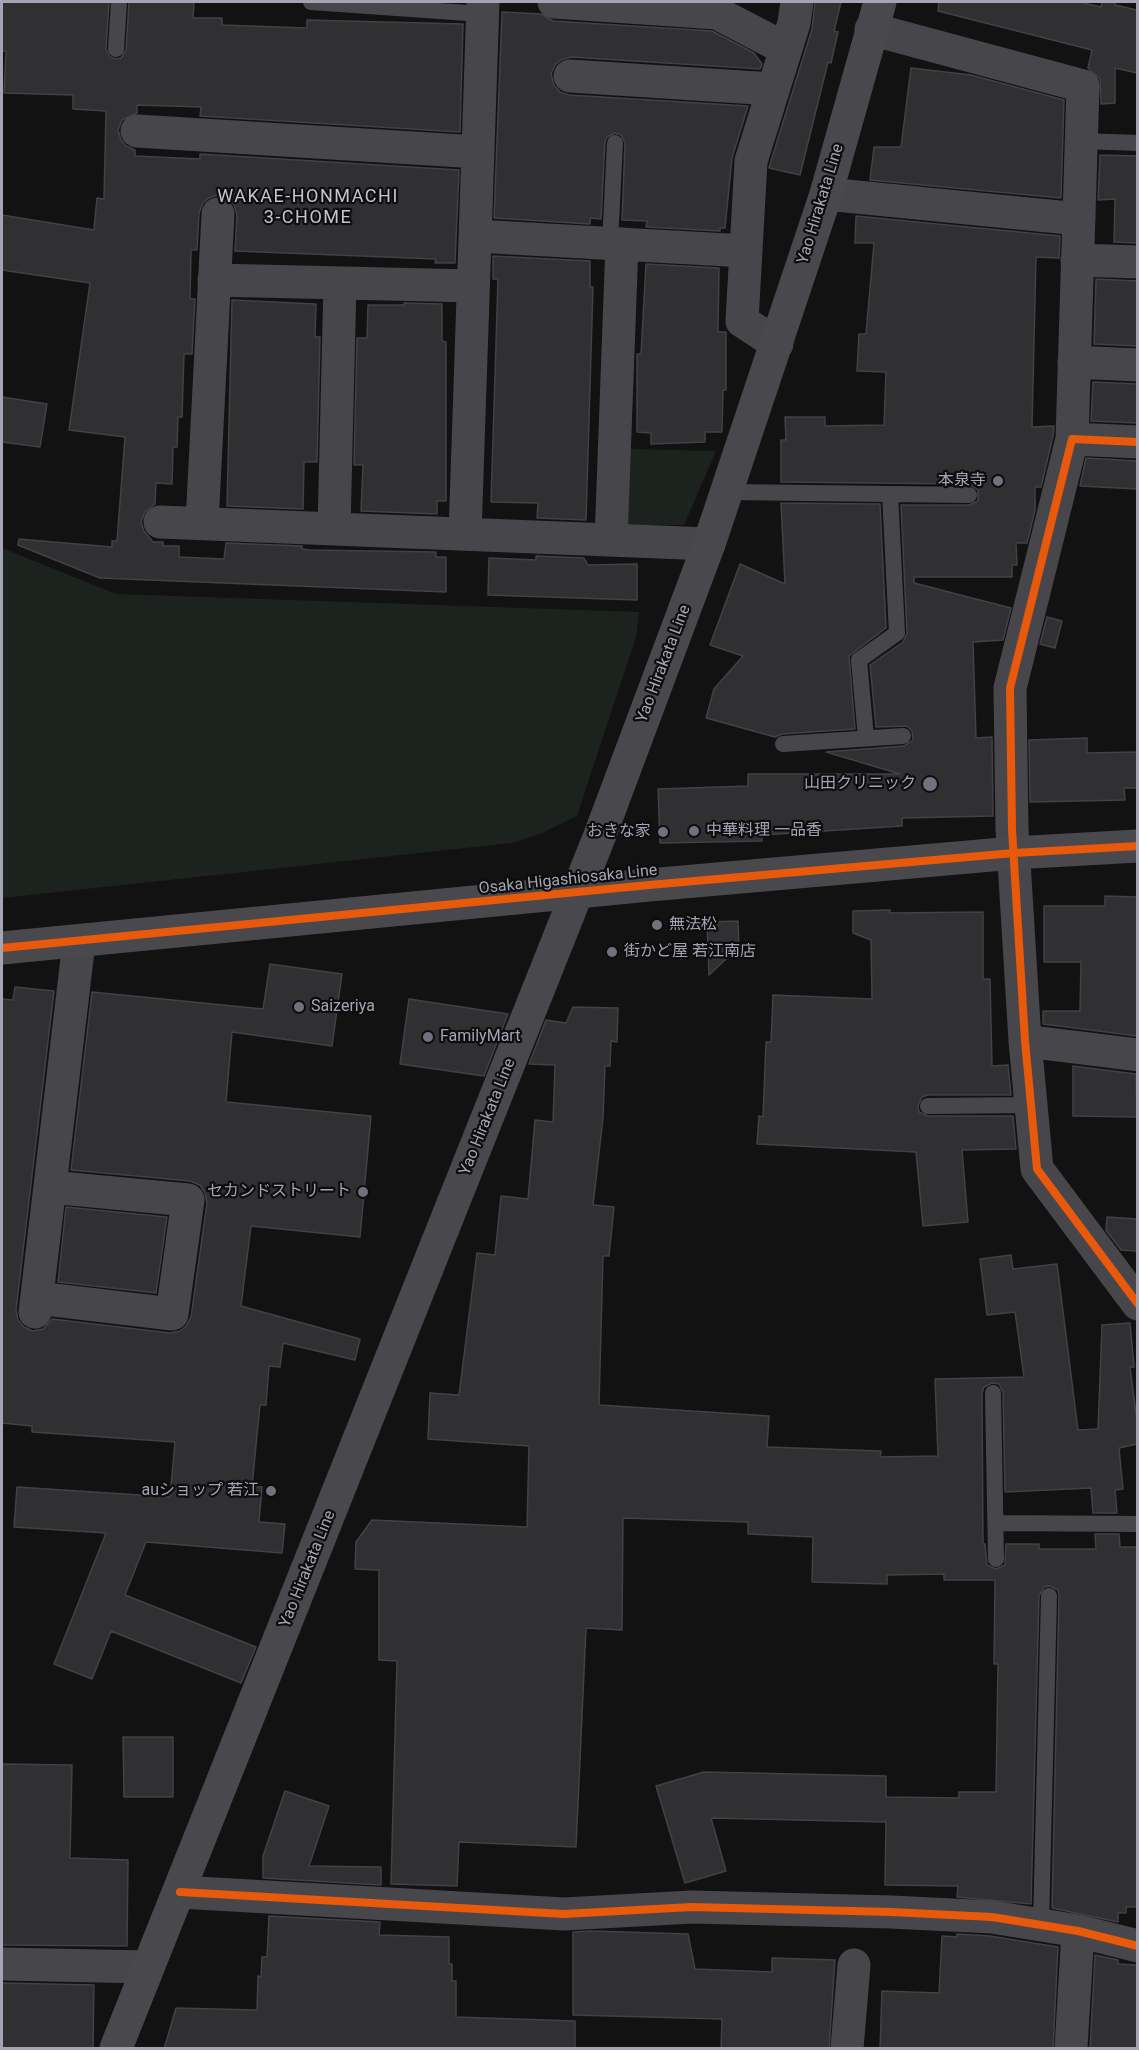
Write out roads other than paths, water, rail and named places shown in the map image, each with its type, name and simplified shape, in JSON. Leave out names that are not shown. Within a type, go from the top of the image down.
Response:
[{"type":"main road","name":"Yao Hirakata Line","points":[[116,2049],[180,1893],[574,893],[600,835],[709,544],[826,194],[876,15]]},
{"type":"main road","name":"Osaka Higashiosaka Line","points":[[2,948],[1014,853],[1137,846]]},
{"type":"street","points":[[554,2],[678,6],[717,13],[786,49]]},
{"type":"street","points":[[777,344],[742,321],[751,161],[786,49],[797,2]]},
{"type":"street","points":[[465,534],[482,8]]},
{"type":"street","points":[[876,15],[1083,86],[1072,439],[1010,688],[1014,853],[1024,1041],[1037,1168],[1126,1274],[1137,1304]]},
{"type":"street","points":[[570,76],[773,89]]},
{"type":"street","points":[[137,131],[478,152]]},
{"type":"street","points":[[826,194],[1078,219]]},
{"type":"street","points":[[202,523],[218,214]]},
{"type":"street","points":[[475,236],[746,251]]},
{"type":"street","points":[[611,540],[616,244]]},
{"type":"street","points":[[1077,260],[1137,262]]},
{"type":"street","points":[[214,280],[473,286]]},
{"type":"street","points":[[334,528],[340,283]]},
{"type":"street","points":[[1074,362],[1137,364]]},
{"type":"street","points":[[1072,439],[1137,442]]},
{"type":"street","points":[[160,522],[709,544]]},
{"type":"street","points":[[50,1187],[188,1200],[172,1314],[36,1305],[79,942]]},
{"type":"street","points":[[1024,1041],[1137,1055]]},
{"type":"street","points":[[180,1893],[564,1914],[692,1907],[992,1917],[1078,1931],[1137,1946]]},
{"type":"street","points":[[1071,2049],[1078,1931]]},
{"type":"street","points":[[2,1964],[148,1967]]},
{"type":"street","points":[[847,2049],[854,1965]]},
{"type":"lane","points":[[116,49],[119,2]]},
{"type":"lane","points":[[311,2],[482,8]]},
{"type":"lane","points":[[1081,141],[1137,143]]},
{"type":"lane","points":[[615,143],[616,244]]},
{"type":"lane","points":[[727,492],[969,495]]},
{"type":"lane","points":[[866,738],[859,660],[897,633],[890,494]]},
{"type":"lane","points":[[783,744],[903,736]]},
{"type":"lane","points":[[928,1106],[1031,1105]]},
{"type":"lane","points":[[993,1393],[996,1559]]},
{"type":"lane","points":[[996,1523],[1137,1524]]},
{"type":"lane","points":[[1041,1925],[1049,1596]]},
{"type":"place","name":"本泉寺","points":[[998,481]]},
{"type":"place","name":"山田クリニック","points":[[930,784]]},
{"type":"place","name":"中華料理 一品香","points":[[694,831]]},
{"type":"place","name":"おきな家","points":[[663,832]]},
{"type":"place","name":"無法松","points":[[657,925]]},
{"type":"place","name":"街かど屋 若江南店","points":[[612,952]]},
{"type":"place","name":"Saizeriya","points":[[299,1007]]},
{"type":"place","name":"FamilyMart","points":[[428,1037]]},
{"type":"place","name":"セカンドストリート","points":[[363,1192]]},
{"type":"place","name":"auショップ 若江","points":[[271,1491]]},
{"type":"district","name":"WAKAE-HONMACHI 3-CHOME","points":[[308,207]]}]
